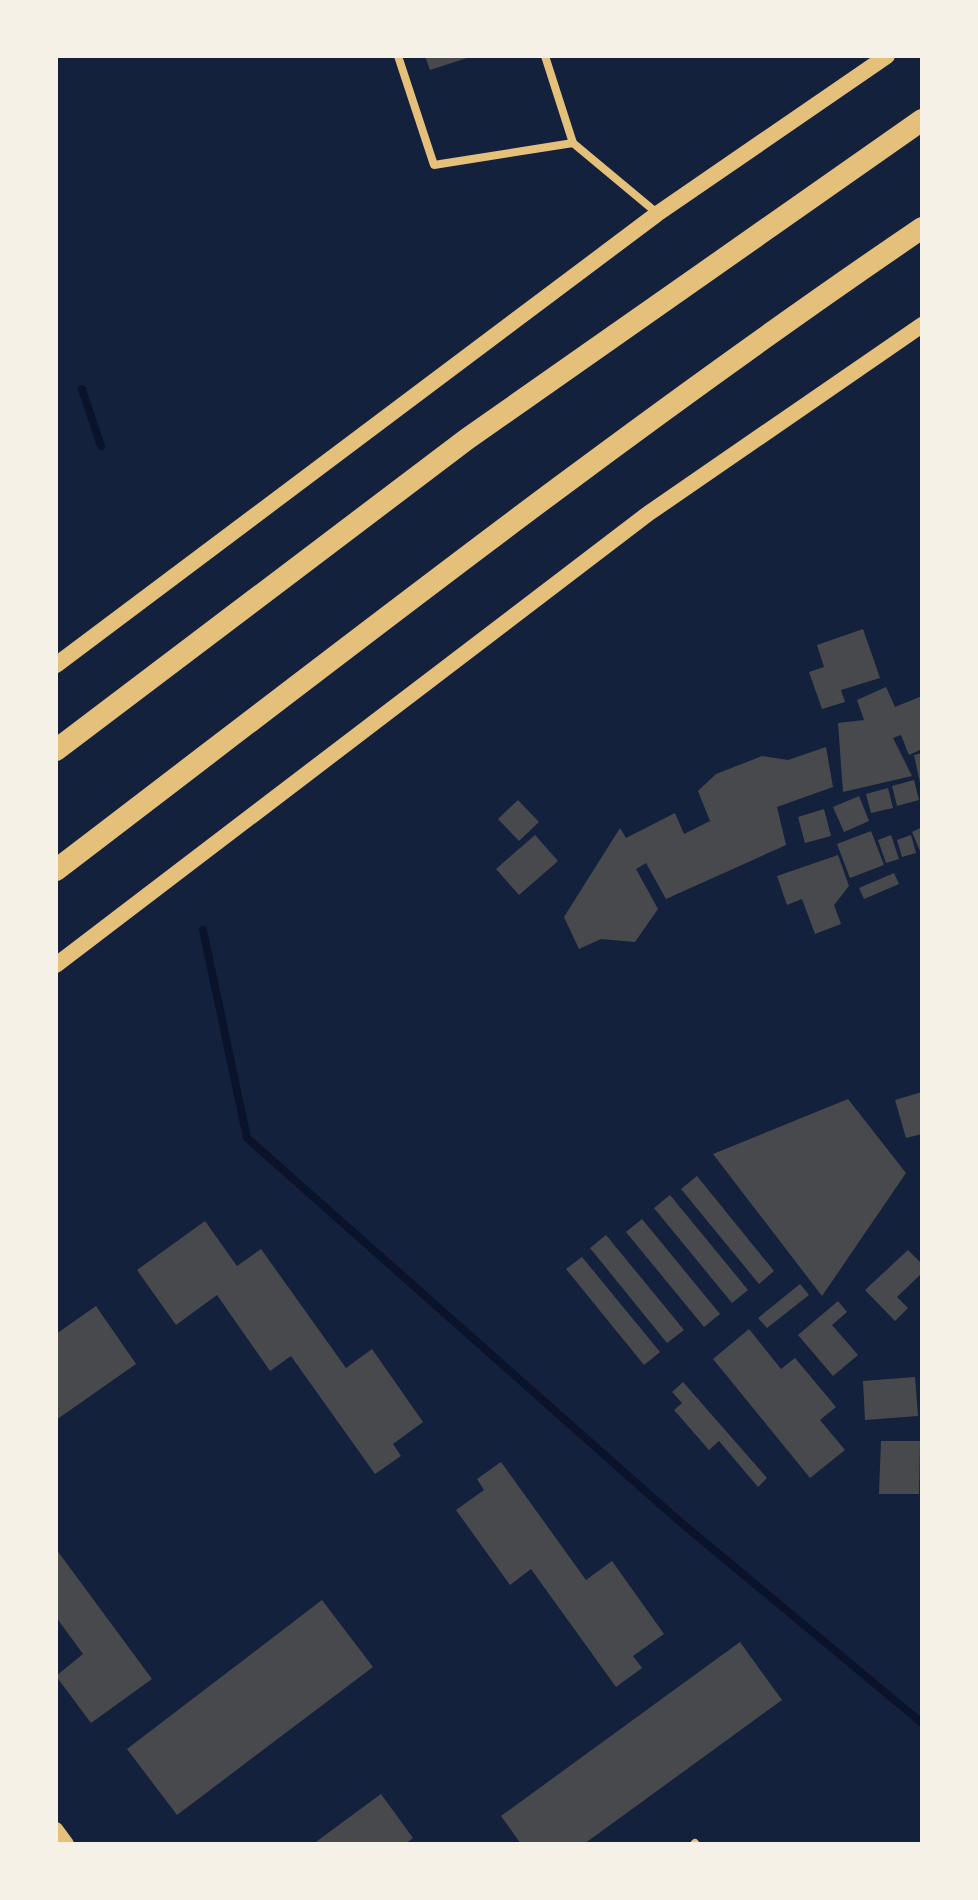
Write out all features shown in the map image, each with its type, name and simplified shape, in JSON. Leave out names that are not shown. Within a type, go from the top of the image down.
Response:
[{"type":"highway","points":[[56,750],[467,439],[922,120]]},
{"type":"highway","points":[[56,870],[535,504],[922,228]]},
{"type":"main road","points":[[56,665],[657,214],[887,56]]},
{"type":"main road","points":[[56,965],[649,513],[922,325]]},
{"type":"street","points":[[398,56],[434,165],[573,143]]},
{"type":"street","points":[[545,56],[573,143],[657,214]]},
{"type":"street","points":[[56,1829],[67,1844]]},
{"type":"building","points":[[425,56],[469,56],[470,57],[430,70]]},
{"type":"building","points":[[863,629],[880,678],[841,690],[845,702],[822,709],[809,672],[824,667],[817,645]]},
{"type":"building","points":[[886,687],[895,707],[922,696],[922,749],[909,755],[901,735],[893,738],[912,776],[843,792],[838,723],[864,720],[857,700]]},
{"type":"building","points":[[826,747],[833,787],[777,807],[786,845],[666,899],[646,863],[636,869],[658,909],[635,942],[601,939],[579,949],[564,917],[620,828],[626,838],[675,813],[684,834],[710,821],[698,791],[716,774],[762,756],[788,760]]},
{"type":"building","points":[[922,753],[922,792],[914,755]]},
{"type":"building","points":[[914,780],[919,800],[897,806],[892,786]]},
{"type":"building","points":[[888,788],[893,808],[871,813],[866,794]]},
{"type":"building","points":[[859,796],[869,821],[844,832],[833,807]]},
{"type":"building","points":[[518,800],[539,822],[519,841],[498,819]]},
{"type":"building","points":[[824,809],[831,836],[805,843],[798,817]]},
{"type":"building","points":[[922,827],[922,856],[912,832]]},
{"type":"building","points":[[871,831],[884,865],[850,878],[837,844]]},
{"type":"building","points":[[535,835],[558,861],[519,895],[496,869]]},
{"type":"building","points":[[891,835],[899,859],[886,863],[878,840]]},
{"type":"building","points":[[911,835],[916,853],[902,857],[897,840]]},
{"type":"building","points":[[838,855],[849,886],[834,905],[841,924],[815,934],[802,899],[787,905],[777,876]]},
{"type":"building","points":[[894,873],[899,884],[864,899],[859,888]]},
{"type":"building","points":[[922,1092],[922,1134],[906,1138],[895,1100]]},
{"type":"building","points":[[848,1099],[906,1173],[822,1296],[713,1154]]},
{"type":"building","points":[[697,1176],[774,1271],[759,1284],[681,1189]]},
{"type":"building","points":[[670,1195],[748,1290],[732,1303],[654,1208]]},
{"type":"building","points":[[642,1219],[720,1314],[704,1327],[626,1232]]},
{"type":"building","points":[[205,1221],[237,1266],[261,1249],[346,1368],[372,1349],[423,1422],[393,1444],[401,1456],[375,1474],[291,1356],[270,1371],[217,1295],[176,1325],[137,1270]]},
{"type":"building","points":[[606,1235],[684,1330],[667,1343],[590,1248]]},
{"type":"building","points":[[908,1250],[922,1264],[922,1273],[897,1297],[908,1308],[895,1321],[865,1290]]},
{"type":"building","points":[[582,1257],[660,1352],[644,1365],[566,1269]]},
{"type":"building","points":[[800,1284],[809,1295],[767,1328],[758,1318]]},
{"type":"building","points":[[838,1301],[847,1312],[832,1325],[858,1355],[833,1376],[798,1335]]},
{"type":"building","points":[[96,1306],[136,1364],[56,1420],[56,1334]]},
{"type":"building","points":[[749,1329],[781,1369],[795,1358],[836,1407],[820,1420],[845,1450],[810,1478],[713,1359]]},
{"type":"building","points":[[915,1377],[918,1416],[865,1420],[863,1381]]},
{"type":"building","points":[[683,1382],[767,1478],[758,1487],[719,1441],[709,1450],[674,1410],[682,1403],[672,1392]]},
{"type":"building","points":[[881,1441],[920,1441],[919,1494],[879,1494]]},
{"type":"building","points":[[501,1462],[586,1580],[612,1561],[664,1634],[633,1656],[642,1668],[616,1687],[531,1569],[510,1585],[456,1510],[484,1490],[477,1479]]},
{"type":"building","points":[[56,1549],[152,1679],[91,1723],[56,1676],[83,1654],[56,1617]]},
{"type":"building","points":[[322,1600],[373,1667],[177,1815],[127,1749]]},
{"type":"building","points":[[740,1642],[782,1700],[584,1844],[521,1844],[501,1816]]},
{"type":"building","points":[[381,1794],[413,1838],[405,1844],[313,1844]]},
{"type":"waterway","points":[[82,389],[101,446]]},
{"type":"waterway","points":[[203,930],[247,1138],[678,1520],[922,1723]]}]
